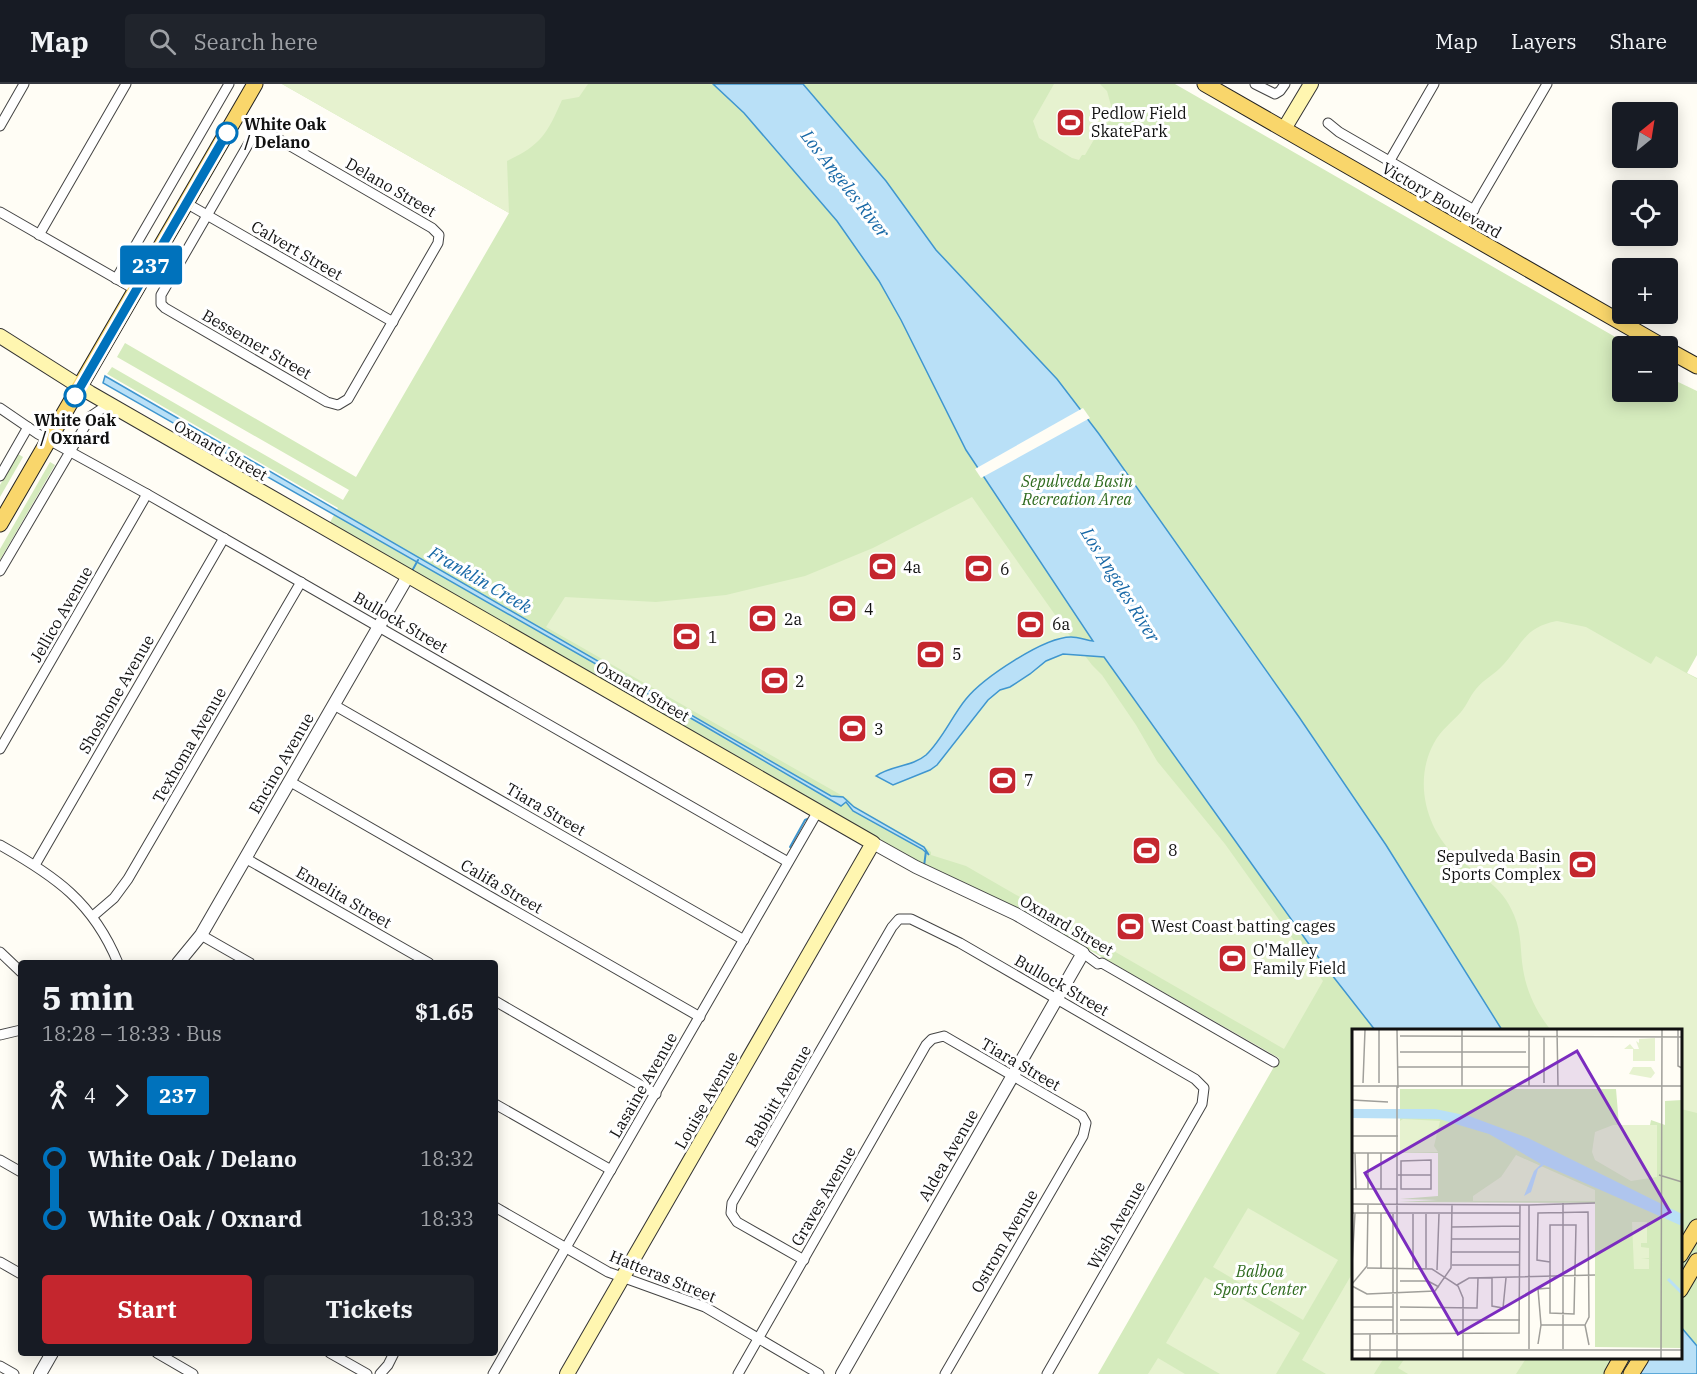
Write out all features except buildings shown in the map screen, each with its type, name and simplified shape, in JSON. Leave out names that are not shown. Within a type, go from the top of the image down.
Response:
[{"type":"main road","points":[[0,524],[255,84]]},
{"type":"main road","name":"Victory Boulevard","points":[[1205,84],[1645,336]]},
{"type":"main road","points":[[1284,129],[1311,84]]},
{"type":"main road","name":"Oxnard Street","points":[[0,336],[109,404],[873,843]]},
{"type":"main road","points":[[1678,356],[1697,366]]},
{"type":"main road","name":"Louise Avenue","points":[[567,1374],[873,843]]},
{"type":"main road","points":[[1682,1253],[1697,1227]]},
{"type":"main road","points":[[1682,1287],[1697,1261]]},
{"type":"main road","points":[[1631,1374],[1640,1359]]},
{"type":"street","points":[[0,126],[24,84]]},
{"type":"street","points":[[39,235],[126,84]]},
{"type":"street","points":[[116,279],[229,84]]},
{"type":"street","points":[[1255,84],[1272,94],[1277,93],[1285,84]]},
{"type":"street","points":[[1389,162],[1434,84]]},
{"type":"street","points":[[1461,231],[1547,84]]},
{"type":"street","name":"Victory Boulevard","points":[[1328,123],[1389,162],[1474,210]]},
{"type":"street","name":"Delano Street","points":[[207,215],[253,136],[258,132],[263,132],[432,228],[439,235],[438,243],[393,322]]},
{"type":"street","name":"Calvert Street","points":[[186,203],[393,322]]},
{"type":"street","points":[[0,212],[136,290]]},
{"type":"street","name":"Bessemer Street","points":[[207,215],[161,295],[161,303],[327,402],[338,405],[348,399],[393,322]]},
{"type":"street","points":[[0,571],[94,412],[109,404]]},
{"type":"street","name":"Bullock Street","points":[[0,408],[28,427],[788,862]]},
{"type":"street","points":[[0,476],[28,427]]},
{"type":"street","name":"Jellico Avenue","points":[[0,749],[147,494]]},
{"type":"street","name":"Shoshone Avenue","points":[[35,864],[224,538]]},
{"type":"street","name":"Encino Avenue","points":[[180,960],[201,935],[408,576]]},
{"type":"street","name":"Texhoma Avenue","points":[[93,916],[114,898],[128,879],[301,582]]},
{"type":"street","name":"Tiara Street","points":[[334,705],[744,940]]},
{"type":"street","name":"Califa Street","points":[[289,781],[700,1017]]},
{"type":"street","name":"Lasaine Avenue","points":[[494,1374],[818,811]]},
{"type":"street","name":"Oxnard Street","points":[[873,843],[916,867],[1016,914],[1092,958],[1096,963],[1102,963],[1274,1062]]},
{"type":"street","points":[[0,845],[35,864],[70,891],[93,916],[111,945],[117,960]]},
{"type":"street","name":"Emelita Street","points":[[245,858],[424,960]]},
{"type":"street","name":"Bullock Street","points":[[899,919],[911,919],[960,943],[1195,1079],[1204,1088]]},
{"type":"street","name":"Babbitt Avenue","points":[[804,1260],[737,1222],[731,1213],[732,1203],[892,927],[899,919]]},
{"type":"street","points":[[201,935],[245,960]]},
{"type":"street","points":[[0,952],[18,969]]},
{"type":"street","name":"Aldea Avenue","points":[[842,1374],[1083,953]]},
{"type":"street","points":[[498,1003],[656,1094]]},
{"type":"street","points":[[0,1035],[18,1031]]},
{"type":"street","name":"Tiara Street","points":[[938,1036],[951,1039],[1082,1116],[1086,1123]]},
{"type":"street","name":"Graves Avenue","points":[[738,1374],[926,1045],[938,1036]]},
{"type":"street","name":"Wish Avenue","points":[[1047,1374],[1202,1104],[1204,1088]]},
{"type":"street","points":[[498,1106],[611,1170]]},
{"type":"street","name":"Ostrom Avenue","points":[[945,1374],[1083,1136],[1086,1123]]},
{"type":"street","points":[[0,1160],[18,1170]]},
{"type":"street","name":"Hatteras Street","points":[[498,1209],[622,1278],[695,1302],[819,1374]]},
{"type":"street","points":[[0,1262],[18,1272]]},
{"type":"street","points":[[40,1374],[50,1356]]},
{"type":"street","points":[[162,1356],[193,1374]]},
{"type":"street","points":[[335,1356],[367,1374]]},
{"type":"street","points":[[380,1374],[392,1356]]},
{"type":"street","points":[[0,1366],[14,1374]]},
{"type":"green space","name":"Sepulveda Basin Recreation Area","points":[[282,84],[1175,84],[1614,336],[1612,402],[1678,402],[1678,382],[1697,391],[1697,655],[1687,673],[1697,678],[1697,1374],[1098,1374],[1279,1058],[1012,906],[914,859],[329,524],[338,508],[107,374],[112,367],[343,500],[349,490],[117,357],[125,343],[356,477],[509,213]]},
{"type":"green space","points":[[282,84],[588,84],[579,97],[562,100],[552,122],[535,144],[507,161],[509,213]]},
{"type":"green space","name":"Pedlow Field SkatePark","points":[[1054,84],[1100,84],[1107,91],[1115,120],[1103,124],[1085,155],[1082,155],[1079,160],[1039,138],[1033,121]]},
{"type":"green space","points":[[18,454],[23,457],[0,497],[0,485]]},
{"type":"green space","points":[[50,462],[55,465],[0,560],[0,549]]},
{"type":"green space","points":[[972,497],[1070,636],[1102,675],[1157,761],[1225,844],[1323,981],[1284,1049],[966,866],[931,855],[931,852],[924,846],[854,806],[848,799],[546,627],[565,597],[656,602],[726,595],[805,576],[873,548]]},
{"type":"green space","name":"Sepulveda Basin Sports Complex","points":[[1557,621],[1586,627],[1651,664],[1656,656],[1697,679],[1697,1113],[1682,1109],[1682,1029],[1550,1029],[1529,993],[1523,969],[1518,928],[1509,905],[1497,889],[1447,847],[1431,820],[1426,805],[1424,773],[1437,738],[1461,712],[1482,682],[1503,665],[1531,632]]},
{"type":"green space","name":"Balboa Sports Center","points":[[1248,1208],[1338,1260],[1303,1320],[1213,1267]]},
{"type":"green space","points":[[1352,1274],[1352,1359],[1383,1359],[1374,1374],[1326,1374],[1302,1360]]},
{"type":"green space","points":[[1205,1277],[1300,1333],[1276,1374],[1220,1374],[1166,1343]]},
{"type":"green space","points":[[1158,1358],[1185,1374],[1148,1374]]},
{"type":"green space","points":[[1404,1359],[1525,1360],[1516,1374],[1408,1374],[1398,1368]]},
{"type":"water","name":"Los Angeles River","points":[[713,84],[803,84],[886,181],[936,250],[1057,379],[1099,434],[1299,717],[1386,845],[1501,1029],[1374,1029],[1321,961],[1104,657],[1063,654],[1046,661],[1030,674],[1010,687],[1000,690],[988,700],[937,765],[930,770],[893,785],[876,776],[914,762],[926,755],[974,690],[1015,660],[1059,639],[1074,637],[1093,641],[966,450],[879,281],[837,221],[744,113]]},
{"type":"water","points":[[105,376],[831,796],[843,797],[854,807],[924,847],[929,855],[853,811],[846,802],[841,806],[103,383]]},
{"type":"water","points":[[1682,1328],[1697,1346],[1697,1374],[1638,1374],[1628,1359],[1682,1359]]},
{"type":"pier","points":[[1083,408],[1090,418],[981,478],[975,469]]},
{"type":"waterway","name":"Franklin Creek","points":[[412,571],[418,560]]},
{"type":"waterway","points":[[790,847],[805,820],[810,818]]},
{"type":"waterway","points":[[924,866],[926,851]]},
{"type":"bus line","name":"237","points":[[75,396],[227,133]]},
{"type":"place","name":"Pedlow Field SkatePark","points":[[1070,122]]},
{"type":"place","name":"White Oak / Delano","points":[[227,133]]},
{"type":"place","name":"White Oak / Oxnard","points":[[75,396]]},
{"type":"place","name":"4a","points":[[882,567]]},
{"type":"place","name":"6","points":[[979,569]]},
{"type":"place","name":"4","points":[[843,609]]},
{"type":"place","name":"2a","points":[[763,619]]},
{"type":"place","name":"6a","points":[[1031,624]]},
{"type":"place","name":"1","points":[[687,637]]},
{"type":"place","name":"5","points":[[931,654]]},
{"type":"place","name":"2","points":[[774,681]]},
{"type":"place","name":"3","points":[[853,729]]},
{"type":"place","name":"7","points":[[1003,780]]},
{"type":"place","name":"8","points":[[1147,850]]},
{"type":"place","name":"Sepulveda Basin Sports Complex","points":[[1582,865]]},
{"type":"place","name":"West Coast batting cages","points":[[1130,926]]},
{"type":"place","name":"O'Malley Family Field","points":[[1232,959]]}]
